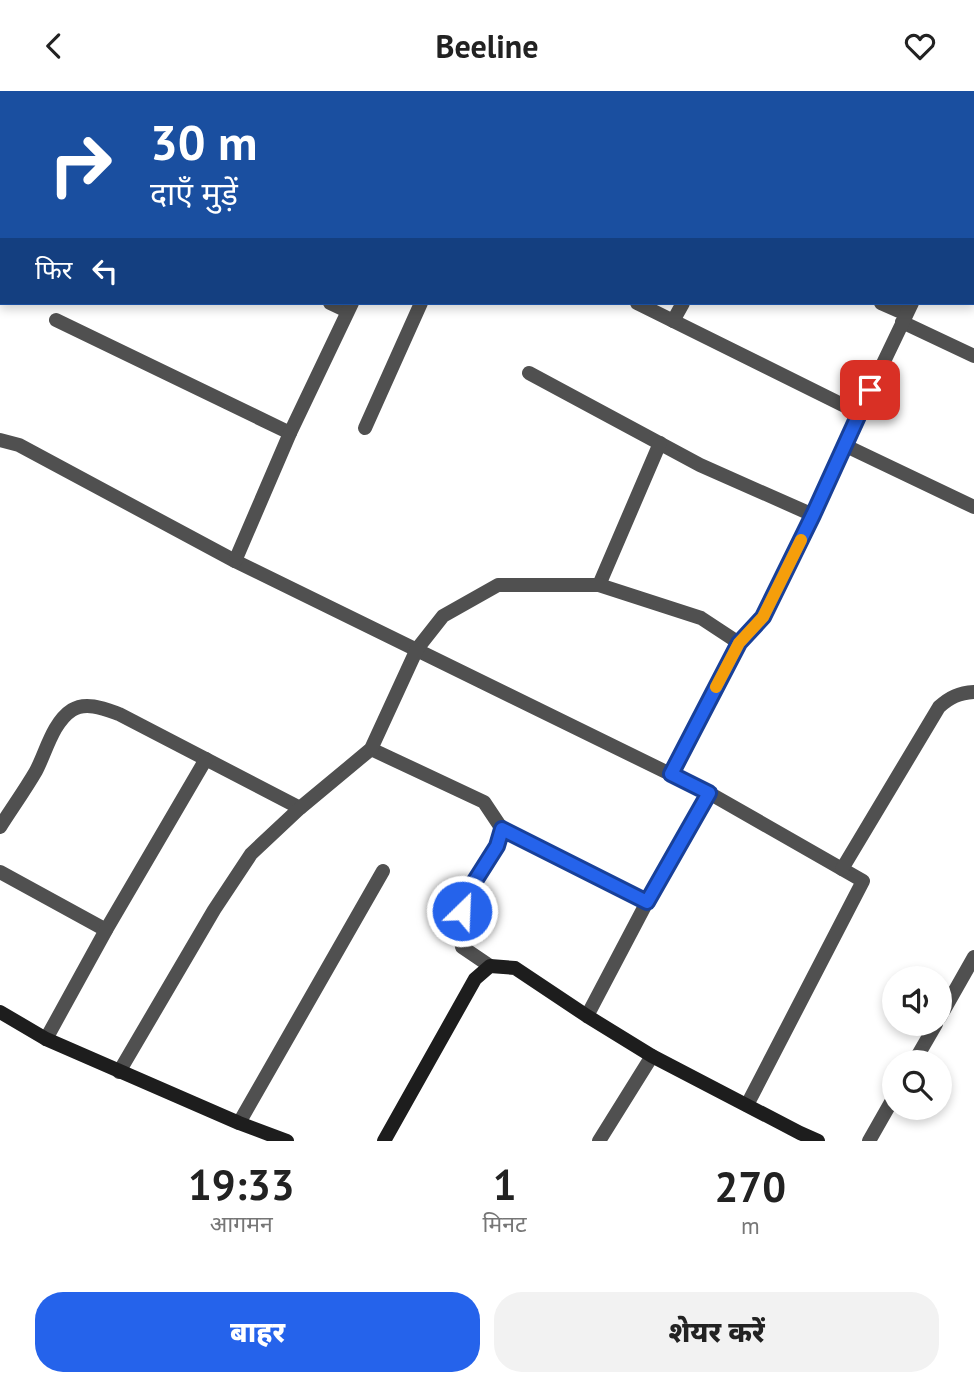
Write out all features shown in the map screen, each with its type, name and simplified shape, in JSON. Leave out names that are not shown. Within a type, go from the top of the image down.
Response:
[{"type":"street","points":[[365,428],[420,305]]},
{"type":"street","points":[[641,305],[859,413]]},
{"type":"street","points":[[673,321],[682,305]]},
{"type":"street","points":[[886,305],[906,313],[974,356]]},
{"type":"street","points":[[235,561],[290,433],[349,307]]},
{"type":"street","points":[[671,774],[739,643],[763,617],[906,313]]},
{"type":"street","points":[[56,320],[290,433]]},
{"type":"street","points":[[529,373],[700,465],[813,515]]},
{"type":"street","points":[[0,440],[19,445],[235,561],[709,793],[863,881],[747,1105]]},
{"type":"street","points":[[599,585],[660,443]]},
{"type":"street","points":[[844,446],[974,507]]},
{"type":"street","points":[[119,1072],[214,910],[251,854],[371,748],[417,649],[443,616],[498,585],[599,585],[701,618],[739,643]]},
{"type":"street","points":[[842,869],[939,707],[948,698],[974,692]]},
{"type":"street","points":[[0,827],[35,772],[60,722],[73,709],[85,706],[103,708],[119,714],[300,808]]},
{"type":"street","points":[[371,748],[484,802],[502,829],[647,902]]},
{"type":"street","points":[[46,1039],[206,759]]},
{"type":"street","points":[[587,1016],[709,793]]},
{"type":"street","points":[[502,829],[497,846],[466,895],[458,927],[462,947],[491,966],[515,968],[652,1056],[747,1105],[797,1137],[818,1141]]},
{"type":"street","points":[[239,1123],[383,871]]},
{"type":"street","points":[[0,872],[106,930]]},
{"type":"street","points":[[952,996],[974,957]]},
{"type":"street","points":[[384,1141],[475,979],[491,966]]},
{"type":"street","points":[[0,1012],[46,1039],[119,1072],[287,1141]]},
{"type":"street","points":[[599,1141],[652,1056]]},
{"type":"street","points":[[869,1141],[882,1118]]},
{"type":"slow traffic","points":[[716,687],[739,643],[763,617],[801,540]]},
{"type":"route","points":[[462,911],[466,895],[497,846],[502,829],[647,902],[709,793],[671,774],[739,643],[763,617],[870,390]]}]
